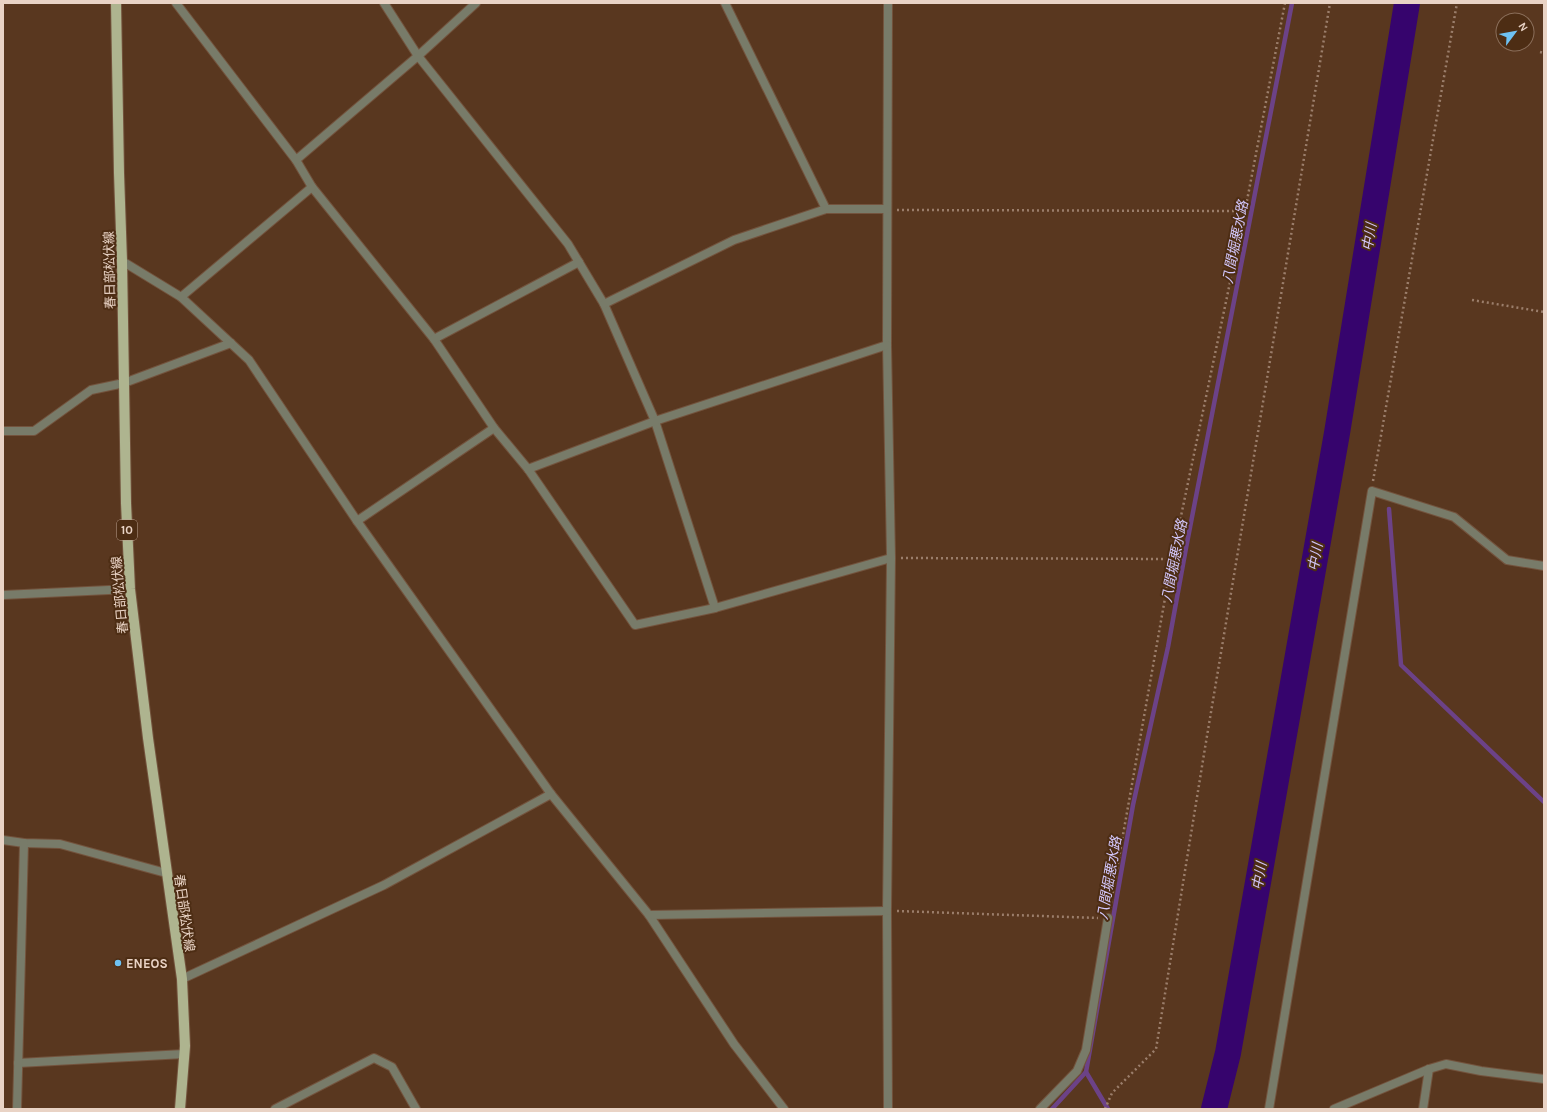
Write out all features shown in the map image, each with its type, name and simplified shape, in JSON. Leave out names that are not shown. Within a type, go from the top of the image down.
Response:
[{"type":"main road","name":"春日部松伏線","points":[[116,3],[126,503],[130,589],[166,873],[182,978],[184,1054],[180,1109]]},
{"type":"street","points":[[176,3],[296,160],[312,186],[434,339],[494,428],[528,469],[635,625],[715,608],[891,558]]},
{"type":"street","points":[[384,3],[418,56],[568,244],[604,304],[655,421],[715,608]]},
{"type":"street","points":[[296,160],[418,56],[476,3]]},
{"type":"street","points":[[725,3],[826,209]]},
{"type":"street","points":[[888,3],[887,345],[891,558],[887,911],[888,1109]]},
{"type":"street","points":[[181,297],[312,186]]},
{"type":"street","points":[[604,304],[734,240],[826,209],[887,210]]},
{"type":"street","points":[[122,261],[181,297],[249,360],[357,521],[551,794],[649,915],[734,1044],[784,1109]]},
{"type":"street","points":[[434,339],[579,262]]},
{"type":"street","points":[[3,431],[34,430],[91,390],[124,384],[231,343]]},
{"type":"street","points":[[528,469],[655,421],[887,345]]},
{"type":"street","points":[[357,521],[494,428]]},
{"type":"street","points":[[1268,1109],[1372,491],[1454,517],[1507,560],[1544,566]]},
{"type":"street","points":[[3,595],[130,589]]},
{"type":"street","points":[[182,978],[384,885],[551,794]]},
{"type":"street","points":[[3,840],[24,843],[60,844],[166,873]]},
{"type":"street","points":[[17,1109],[24,843]]},
{"type":"street","points":[[649,915],[887,911]]},
{"type":"street","points":[[1040,1109],[1077,1071],[1086,1050],[1108,918]]},
{"type":"street","points":[[18,1063],[184,1054]]},
{"type":"street","points":[[275,1109],[374,1058],[392,1067],[416,1109]]},
{"type":"street","points":[[1334,1109],[1429,1069],[1446,1064],[1481,1071],[1544,1079]]},
{"type":"street","points":[[1423,1109],[1429,1069]]},
{"type":"path","points":[[887,911],[1108,918],[1172,559],[1245,211],[1285,3]]},
{"type":"path","points":[[1105,1109],[1112,1093],[1156,1049],[1330,3]]},
{"type":"path","points":[[1372,491],[1457,3]]},
{"type":"path","points":[[1540,52],[1544,53]]},
{"type":"path","points":[[887,210],[1245,211]]},
{"type":"path","points":[[1472,300],[1544,312]]},
{"type":"path","points":[[891,558],[1172,559]]},
{"type":"waterway","name":"八間堀悪水路","points":[[1052,1109],[1086,1072],[1133,805],[1168,647],[1292,3]]},
{"type":"waterway","name":"中川","points":[[1214,1109],[1228,1053],[1337,433],[1407,3]]},
{"type":"waterway","points":[[1389,509],[1401,665],[1544,802]]},
{"type":"waterway","points":[[1086,1072],[1108,1109]]},
{"type":"place","name":"ENEOS","points":[[118,963]]}]
